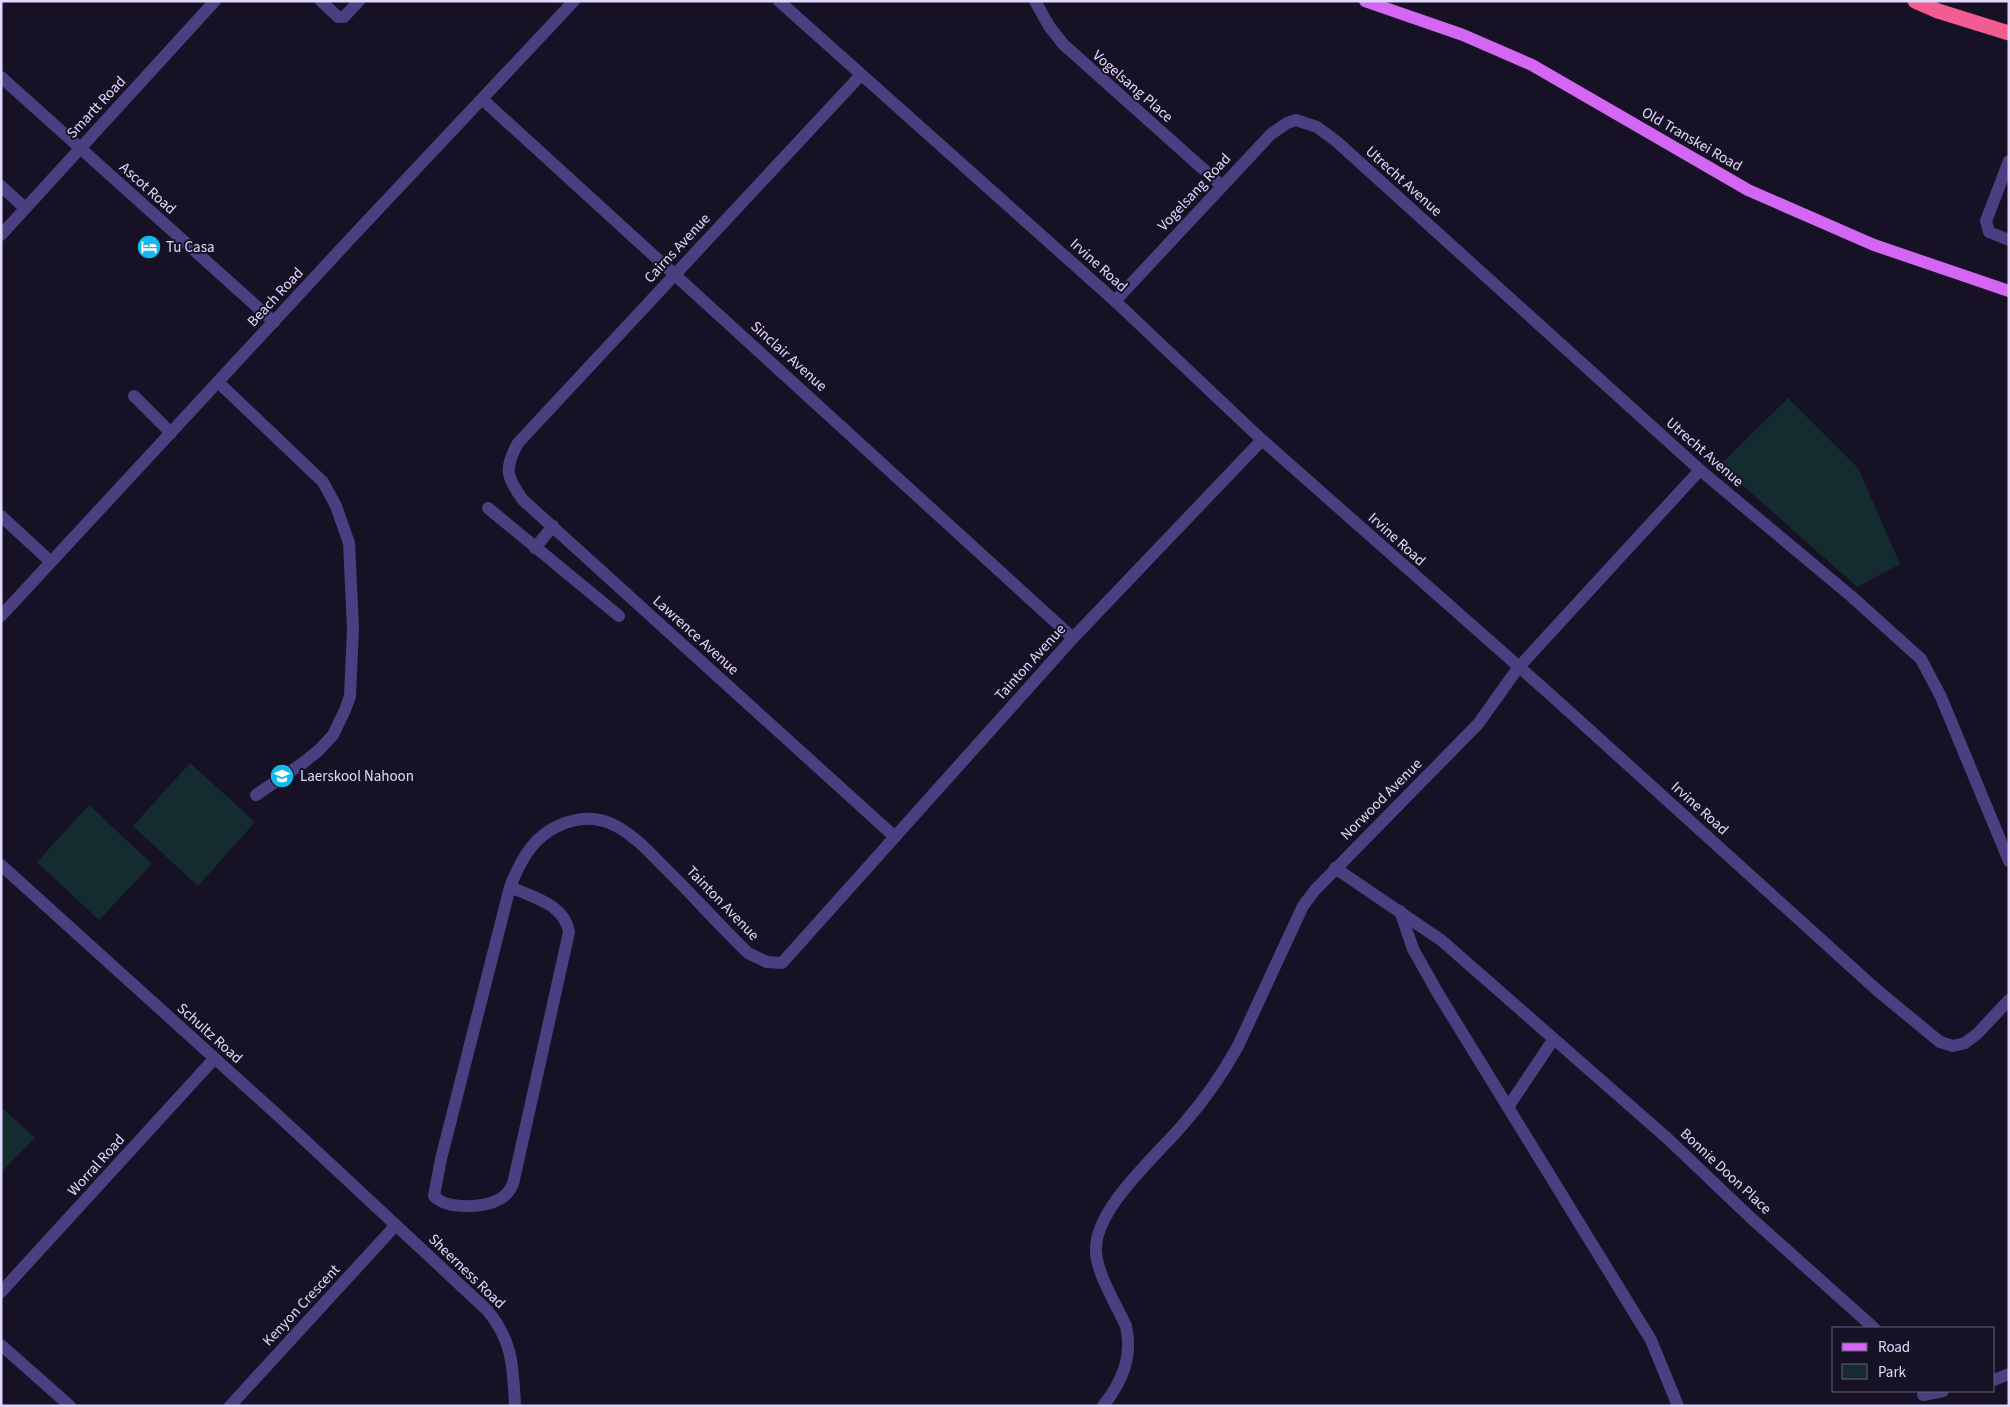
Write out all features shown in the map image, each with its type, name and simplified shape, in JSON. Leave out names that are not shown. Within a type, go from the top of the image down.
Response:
[{"type":"highway","points":[[1915,1],[1938,11],[2009,33]]},
{"type":"main road","name":"Old Transkei Road","points":[[1365,1],[1463,35],[1532,65],[1748,190],[1874,245],[2009,291]]},
{"type":"street","name":"Smartt Road","points":[[1,235],[215,1]]},
{"type":"street","points":[[322,1],[338,17],[344,17],[360,1]]},
{"type":"street","name":"Beach Road","points":[[1,616],[574,1]]},
{"type":"street","name":"Irvine Road","points":[[779,1],[860,76],[1115,301],[1262,440],[1878,991],[1940,1042],[1952,1046],[1965,1043],[1978,1034],[2006,1004]]},
{"type":"street","name":"Vogelsang Place","points":[[1035,1],[1049,26],[1063,44],[1221,185]]},
{"type":"street","name":"Cairns Avenue","points":[[518,442],[676,276],[860,76]]},
{"type":"street","name":"Ascot Road","points":[[1,77],[274,322]]},
{"type":"street","name":"Sinclair Avenue","points":[[482,99],[1074,638]]},
{"type":"street","name":"Vogelsang Road","points":[[1115,301],[1221,185],[1278,128],[1296,120],[1305,121]]},
{"type":"street","name":"Utrecht Avenue","points":[[1305,121],[1336,141],[1700,470],[1851,596],[1920,659],[1941,697],[2009,861]]},
{"type":"street","points":[[2009,161],[1986,221],[1989,232],[2009,240]]},
{"type":"street","points":[[1,186],[25,208]]},
{"type":"street","points":[[218,382],[323,482],[336,506],[349,543],[353,628],[350,696],[346,710],[333,735],[319,750],[256,794]]},
{"type":"street","points":[[134,396],[171,433]]},
{"type":"street","name":"Tainton Avenue","points":[[510,887],[553,906],[564,918],[568,932],[513,1184],[504,1197],[486,1204],[445,1204],[434,1196],[441,1159],[510,887],[527,849],[558,825],[578,819],[601,820],[615,825],[638,841],[748,953],[767,962],[782,963],[1074,638],[1262,440]]},
{"type":"street","name":"Lawrence Avenue","points":[[518,442],[508,467],[509,477],[523,500],[895,837]]},
{"type":"street","name":"Norwood Avenue","points":[[1103,1406],[1115,1390],[1126,1366],[1129,1338],[1126,1326],[1099,1266],[1096,1242],[1097,1232],[1109,1208],[1192,1115],[1227,1066],[1303,906],[1335,868],[1478,724],[1518,668],[1700,470]]},
{"type":"street","points":[[488,508],[619,616]]},
{"type":"street","points":[[1,516],[51,562]]},
{"type":"street","points":[[535,548],[553,526]]},
{"type":"street","name":"Schultz Road","points":[[1,865],[396,1225]]},
{"type":"street","name":"Bonnie Doon Place","points":[[1335,868],[1440,940],[1666,1138],[1751,1218],[1873,1327]]},
{"type":"street","points":[[1400,911],[1413,949],[1651,1340],[1678,1406]]},
{"type":"street","points":[[1508,1107],[1553,1040]]},
{"type":"street","name":"Worral Road","points":[[1,1292],[214,1059]]},
{"type":"street","name":"Kenyon Crescent","points":[[230,1406],[396,1225]]},
{"type":"street","name":"Sheerness Road","points":[[396,1225],[487,1310],[501,1328],[510,1351],[515,1406]]},
{"type":"street","points":[[1,1345],[70,1406]]},
{"type":"street","points":[[1995,1380],[2009,1374]]},
{"type":"street","points":[[1923,1397],[1940,1392]]},
{"type":"green space","points":[[1788,398],[1858,468],[1900,564],[1857,587],[1720,465]]},
{"type":"green space","points":[[190,763],[255,822],[198,886],[133,826]]},
{"type":"green space","points":[[89,805],[152,864],[99,920],[37,862]]},
{"type":"green space","points":[[1,1107],[35,1138],[1,1172]]},
{"type":"place","name":"Tu Casa","points":[[149,247]]},
{"type":"place","name":"Laerskool Nahoon","points":[[282,776]]}]
